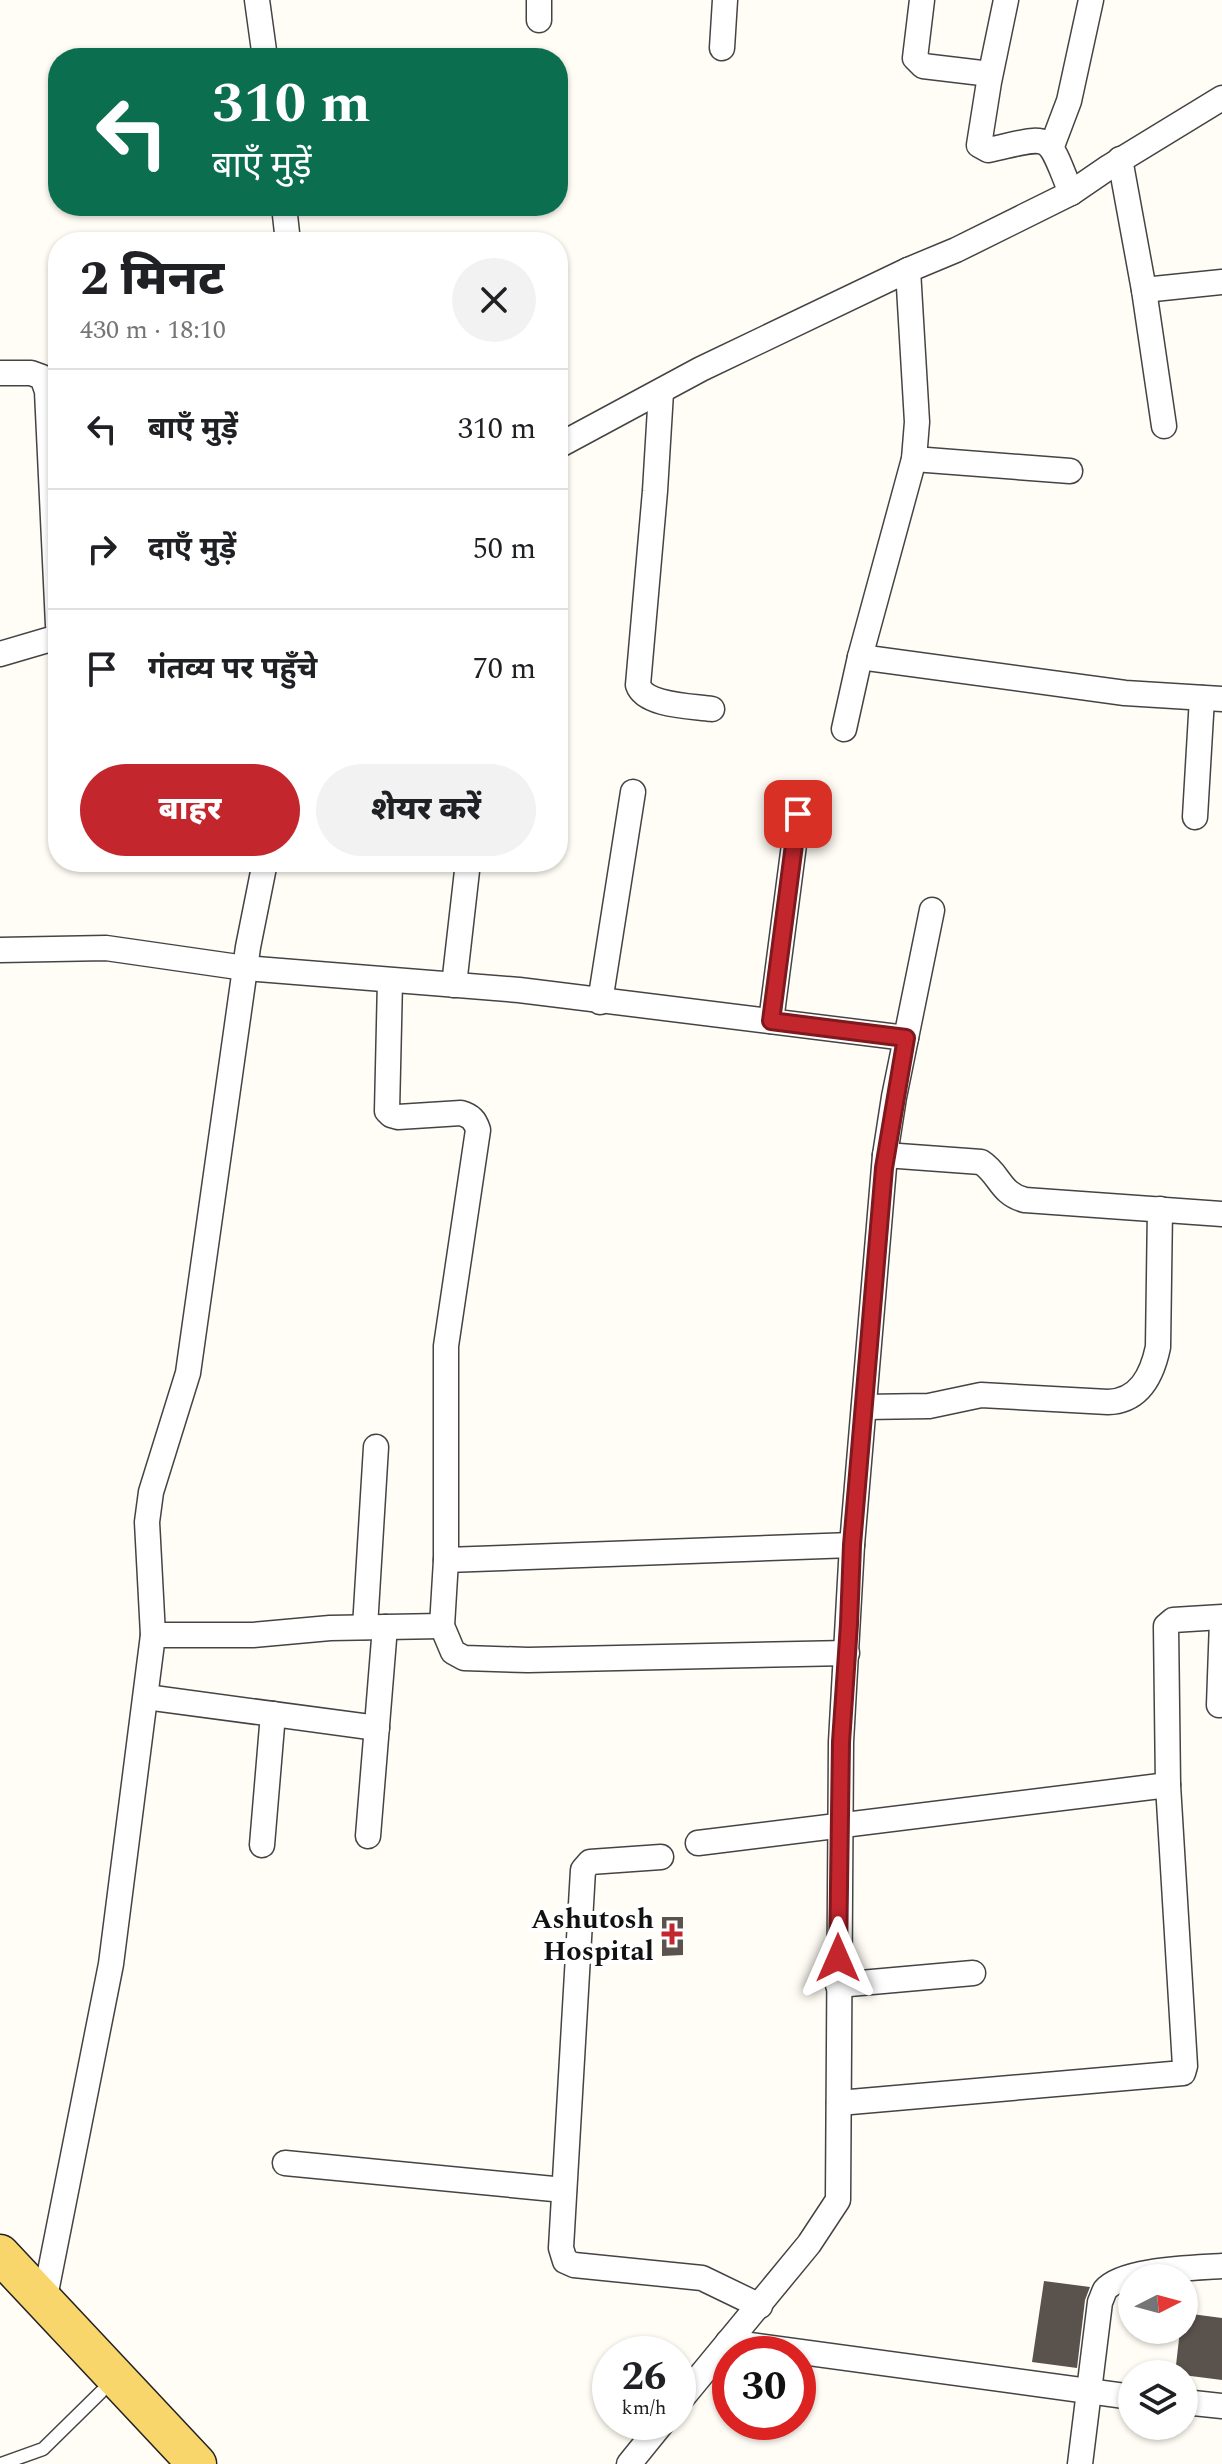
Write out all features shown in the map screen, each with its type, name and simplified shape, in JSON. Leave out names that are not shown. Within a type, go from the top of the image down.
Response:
[{"type":"main road","points":[[0,2254],[197,2464]]},
{"type":"main road","points":[[0,2284],[168,2464]]},
{"type":"street","points":[[257,0],[264,48]]},
{"type":"street","points":[[722,48],[725,0]]},
{"type":"street","points":[[922,0],[915,58],[918,63],[990,74]]},
{"type":"street","points":[[1006,0],[979,145],[988,150],[1036,140],[1046,141],[1052,146],[1071,193]]},
{"type":"street","points":[[1052,146],[1069,101],[1091,0]]},
{"type":"street","points":[[568,441],[701,369],[1071,193],[1120,159],[1222,98]]},
{"type":"street","points":[[1120,159],[1164,426]]},
{"type":"street","points":[[844,729],[860,657],[914,459],[917,422],[908,270]]},
{"type":"street","points":[[1144,290],[1222,282]]},
{"type":"street","points":[[0,373],[31,373],[42,377],[47,391],[48,412]]},
{"type":"street","points":[[661,392],[638,685],[641,693],[651,699],[712,709]]},
{"type":"street","points":[[914,459],[1070,471]]},
{"type":"street","points":[[0,654],[48,640]]},
{"type":"street","points":[[860,657],[1125,693],[1212,699],[1195,817]]},
{"type":"street","points":[[600,1002],[633,792]]},
{"type":"street","points":[[771,1021],[798,814]]},
{"type":"street","points":[[44,2302],[111,1964],[153,1635],[147,1522],[151,1492],[188,1373],[245,968],[263,872]]},
{"type":"street","points":[[454,985],[467,872]]},
{"type":"street","points":[[733,2336],[809,2244],[838,2200],[839,1825],[852,1545],[885,1155],[932,910]]},
{"type":"street","points":[[0,950],[106,948],[245,968],[519,990],[906,1038]]},
{"type":"street","points":[[390,981],[387,1111],[398,1117],[461,1113],[470,1116],[478,1130],[446,1346],[446,1560],[442,1626],[453,1652],[464,1658],[528,1660],[847,1653]]},
{"type":"street","points":[[885,1155],[981,1162],[1005,1190],[1025,1200],[1222,1214]]},
{"type":"street","points":[[864,1407],[929,1406],[981,1395],[1108,1402],[1124,1401],[1135,1394],[1155,1364],[1158,1347],[1160,1209]]},
{"type":"street","points":[[368,1836],[377,1728],[376,1447]]},
{"type":"street","points":[[446,1560],[852,1545]]},
{"type":"street","points":[[839,2103],[1183,2073],[1168,1785],[1166,1626],[1173,1620],[1222,1619],[1219,1705]]},
{"type":"street","points":[[153,1635],[253,1635],[442,1626]]},
{"type":"street","points":[[146,1697],[377,1728]]},
{"type":"street","points":[[262,1845],[273,1714]]},
{"type":"street","points":[[698,1843],[1168,1785]]},
{"type":"street","points":[[661,1857],[590,1862],[583,1870],[561,2248],[565,2261],[574,2265],[702,2278],[760,2306]]},
{"type":"street","points":[[838,1985],[973,1973]]},
{"type":"street","points":[[285,2163],[564,2190]]},
{"type":"street","points":[[1080,2464],[1100,2302],[1106,2290],[1116,2283],[1151,2271],[1222,2266]]},
{"type":"street","points":[[816,2354],[1118,2396]]},
{"type":"street","points":[[696,2381],[712,2362]]},
{"type":"street","points":[[1198,2403],[1222,2406]]},
{"type":"street","points":[[629,2464],[648,2440]]},
{"type":"lane","points":[[1,2464],[43,2449],[101,2392]]},
{"type":"building","points":[[662,1917],[683,1917],[683,1955],[662,1956]]},
{"type":"building","points":[[1044,2281],[1090,2287],[1085,2300],[1077,2368],[1032,2362]]},
{"type":"building","points":[[1198,2315],[1222,2318],[1222,2380],[1198,2377],[1198,2360],[1177,2360],[1178,2344],[1198,2344]]},
{"type":"place","name":"Ashutosh Hospital","points":[[672,1934]]},
{"type":"route","points":[[798,814],[771,1021],[906,1038],[894,1097],[878,1219],[852,1545],[841,1742],[838,1958]]}]
